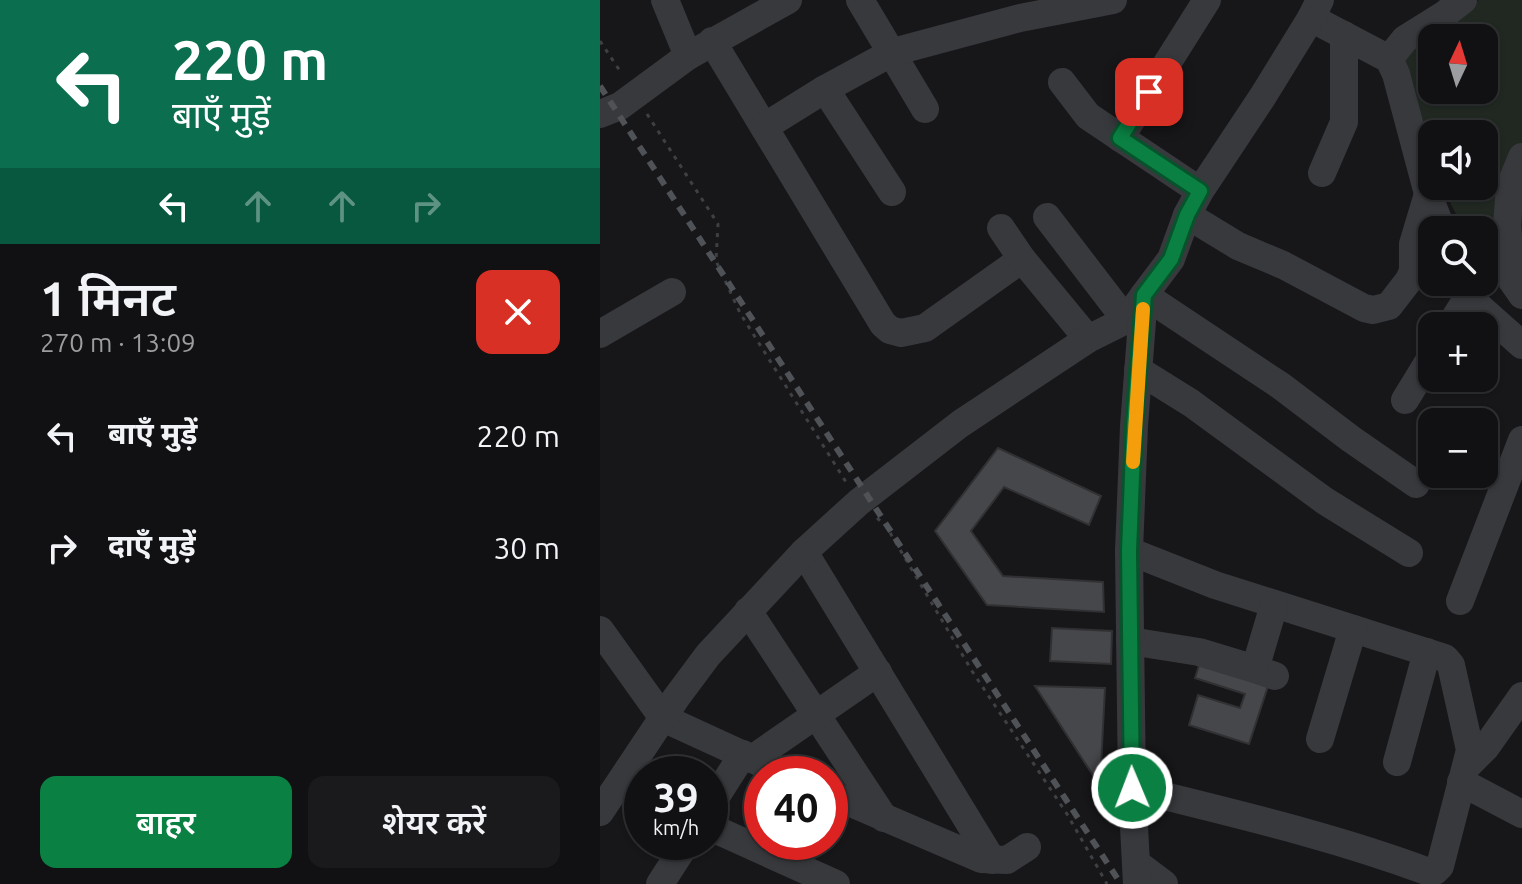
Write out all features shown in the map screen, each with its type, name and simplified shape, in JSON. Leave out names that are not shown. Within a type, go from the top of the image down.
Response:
[{"type":"street","points":[[665,0],[700,49],[764,127],[883,324],[890,330],[901,333],[925,328],[1022,259]]},
{"type":"street","points":[[600,114],[620,106],[700,49],[788,0]]},
{"type":"street","points":[[860,0],[925,109]]},
{"type":"street","points":[[764,127],[893,52],[1018,9],[1113,0]]},
{"type":"street","points":[[1120,138],[1207,0]]},
{"type":"street","points":[[1389,59],[1405,39],[1453,5]]},
{"type":"street","points":[[600,812],[708,655],[804,552],[859,502],[960,424],[1088,339],[1126,320],[1171,259],[1193,203],[1316,9],[1344,35],[1389,59],[1396,74],[1418,156]]},
{"type":"street","points":[[1322,173],[1344,122],[1344,35]]},
{"type":"street","points":[[1062,82],[1088,116],[1120,138],[1238,246],[1283,265],[1364,308],[1373,310],[1389,306],[1409,280],[1413,271],[1413,244],[1426,200]]},
{"type":"street","points":[[825,89],[892,192]]},
{"type":"street","points":[[1522,157],[1510,186],[1507,226],[1513,282],[1522,295]]},
{"type":"street","points":[[1047,217],[1126,320]]},
{"type":"street","points":[[1001,228],[1022,259],[1088,339]]},
{"type":"street","points":[[600,334],[672,292]]},
{"type":"street","points":[[1144,295],[1129,551],[1132,788],[1137,874],[1164,884]]},
{"type":"street","points":[[1144,295],[1281,386],[1416,484]]},
{"type":"street","points":[[1473,296],[1522,345]]},
{"type":"street","points":[[1138,370],[1191,403],[1325,501],[1409,553]]},
{"type":"street","points":[[1405,400],[1418,379]]},
{"type":"street","points":[[1460,601],[1522,440]]},
{"type":"street","points":[[1129,551],[1274,605],[1445,658],[1451,665],[1470,750],[1440,866],[1429,872],[1390,857],[1285,826],[1132,788]]},
{"type":"street","points":[[804,552],[992,860]]},
{"type":"street","points":[[1130,641],[1199,652],[1265,672],[1274,605]]},
{"type":"street","points":[[748,611],[884,818]]},
{"type":"street","points":[[1320,739],[1353,629]]},
{"type":"street","points":[[600,630],[663,718],[747,756],[878,672]]},
{"type":"street","points":[[1397,762],[1427,652]]},
{"type":"street","points":[[1464,775],[1522,696]]},
{"type":"street","points":[[728,782],[744,760]]},
{"type":"street","points":[[1464,775],[1522,814]]},
{"type":"street","points":[[848,802],[981,859],[1007,860],[1027,847]]},
{"type":"street","points":[[728,835],[836,884]]},
{"type":"street","points":[[660,884],[675,860]]},
{"type":"path","points":[[600,41],[718,224],[716,261],[740,313],[859,502],[886,526],[972,671],[1067,814],[1107,884]]},
{"type":"shaded area","points":[[1479,0],[1522,0],[1522,308],[1498,287],[1498,216],[1457,216],[1449,200],[1498,200],[1498,120],[1420,120],[1403,64],[1413,43],[1418,40],[1418,104],[1498,104],[1498,24],[1442,24]]},
{"type":"building","points":[[998,448],[1101,496],[1089,525],[1004,487],[971,531],[1003,576],[1103,582],[1104,612],[987,605],[935,531]]},
{"type":"building","points":[[1052,628],[1112,631],[1111,664],[1050,661]]},
{"type":"building","points":[[1202,656],[1271,677],[1249,744],[1189,725],[1198,695],[1240,708],[1245,694],[1195,678]]},
{"type":"building","points":[[1035,686],[1105,688],[1100,786]]},
{"type":"railway","points":[[600,86],[1121,884]]},
{"type":"slow traffic","points":[[1133,462],[1143,309]]},
{"type":"route","points":[[1132,788],[1129,551],[1144,295],[1171,259],[1187,215],[1200,191],[1120,138],[1149,92]]}]
